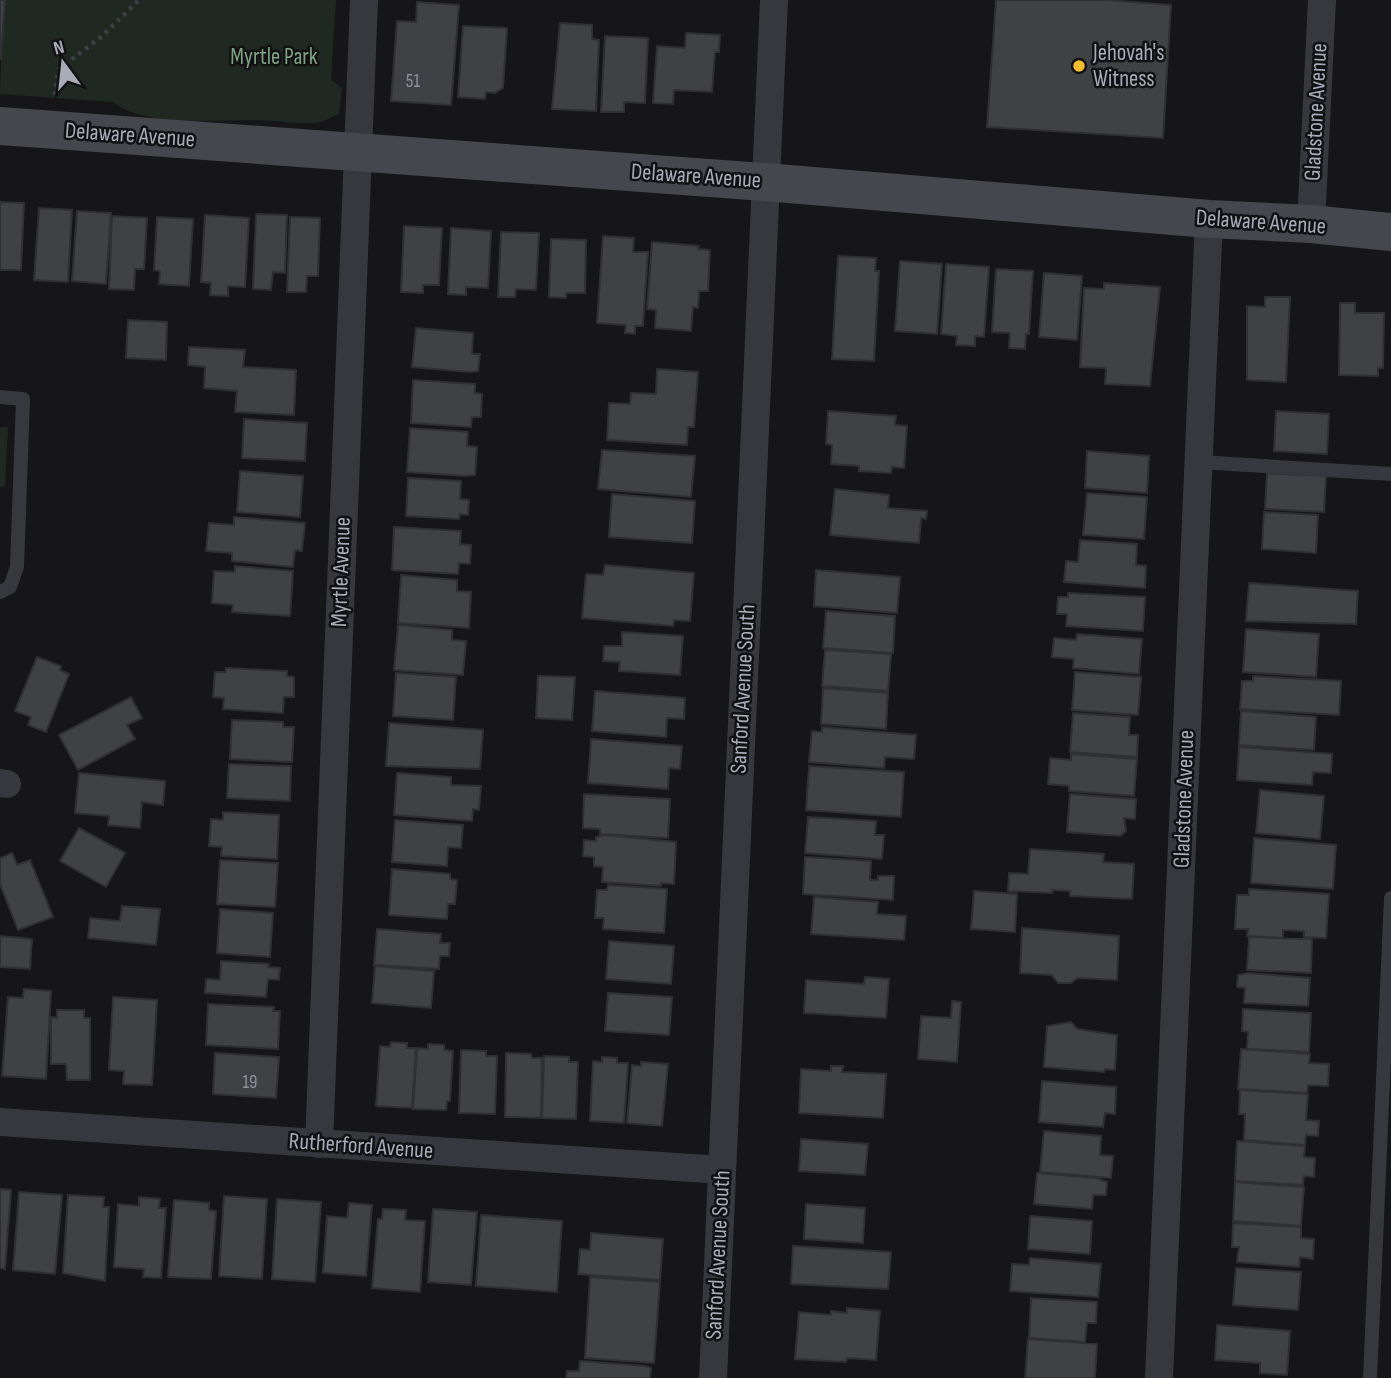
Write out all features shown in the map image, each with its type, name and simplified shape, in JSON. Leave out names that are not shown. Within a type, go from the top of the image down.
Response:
[{"type":"street","name":"Myrtle Avenue","points":[[319,1144],[365,0]]},
{"type":"street","name":"Sanford Avenue South","points":[[713,1378],[774,0]]},
{"type":"street","name":"Gladstone Avenue","points":[[1311,225],[1322,0]]},
{"type":"street","name":"Delaware Avenue","points":[[0,126],[357,150],[1391,232]]},
{"type":"street","name":"Gladstone Avenue","points":[[1159,1378],[1209,219]]},
{"type":"street","name":"Rutherford Avenue","points":[[0,1122],[722,1170]]},
{"type":"lane","points":[[0,397],[23,399],[16,567],[10,587],[0,593]]},
{"type":"lane","points":[[1199,462],[1391,474]]},
{"type":"lane","points":[[1370,1378],[1391,898]]},
{"type":"path","points":[[51,129],[58,70],[101,37],[139,0]]},
{"type":"green space","name":"Myrtle Park","points":[[3,0],[336,0],[331,80],[342,88],[339,114],[314,123],[161,119],[126,110],[113,102],[0,94]]},
{"type":"green space","points":[[0,427],[8,427],[5,487],[0,487]]},
{"type":"building","points":[[0,0],[5,0],[1,59],[0,59]]},
{"type":"building","name":"Jehovah's Witness","points":[[996,0],[1106,0],[1171,5],[1163,138],[987,127]]},
{"type":"building","points":[[417,2],[459,5],[451,105],[391,101],[397,21],[416,22]]},
{"type":"building","points":[[560,23],[592,25],[592,39],[599,40],[596,111],[552,109]]},
{"type":"building","points":[[463,26],[507,28],[503,88],[495,93],[486,92],[485,99],[458,97]]},
{"type":"building","points":[[686,33],[720,35],[719,52],[715,52],[712,92],[674,90],[673,104],[653,103],[657,46],[685,48]]},
{"type":"building","points":[[605,36],[648,38],[645,103],[624,102],[624,112],[601,112]]},
{"type":"building","points":[[0,202],[24,203],[21,270],[0,270]]},
{"type":"building","points":[[39,208],[72,210],[68,282],[34,280]]},
{"type":"building","points":[[77,211],[111,213],[106,284],[72,281]]},
{"type":"building","points":[[256,214],[287,215],[285,273],[273,272],[271,290],[253,289]]},
{"type":"building","points":[[205,215],[249,218],[245,287],[228,286],[228,296],[210,295],[211,283],[201,282]]},
{"type":"building","points":[[112,216],[147,218],[144,269],[135,269],[134,290],[109,289]]},
{"type":"building","points":[[157,217],[193,219],[189,286],[159,284],[160,271],[154,270]]},
{"type":"building","points":[[290,217],[320,218],[318,276],[307,276],[306,292],[287,292]]},
{"type":"building","points":[[404,226],[442,228],[439,285],[423,285],[423,293],[401,292]]},
{"type":"building","points":[[451,228],[491,231],[488,288],[466,287],[466,295],[448,294]]},
{"type":"building","points":[[501,232],[539,233],[536,290],[516,289],[515,297],[498,297]]},
{"type":"building","points":[[603,236],[634,238],[633,252],[648,252],[643,326],[635,326],[635,334],[625,333],[626,325],[597,323]]},
{"type":"building","points":[[551,239],[586,240],[585,293],[566,293],[566,298],[549,297]]},
{"type":"building","points":[[652,242],[699,246],[698,249],[710,250],[708,291],[699,291],[698,308],[693,307],[691,331],[655,328],[656,310],[647,309]]},
{"type":"building","points":[[838,256],[876,258],[875,271],[879,271],[874,361],[832,359]]},
{"type":"building","points":[[900,261],[942,264],[937,334],[895,331]]},
{"type":"building","points":[[946,264],[989,267],[984,337],[975,336],[975,346],[956,345],[957,336],[941,334]]},
{"type":"building","points":[[996,269],[1033,271],[1029,334],[1026,334],[1025,349],[1009,348],[1010,333],[992,332]]},
{"type":"building","points":[[1044,273],[1082,276],[1077,340],[1039,337]]},
{"type":"building","points":[[1104,283],[1160,287],[1150,386],[1105,384],[1106,368],[1080,367],[1084,288],[1104,289]]},
{"type":"building","points":[[1265,297],[1290,297],[1286,382],[1247,380],[1247,306],[1265,307]]},
{"type":"building","points":[[1340,303],[1355,303],[1355,313],[1384,313],[1383,368],[1378,368],[1378,376],[1339,375]]},
{"type":"building","points":[[128,320],[167,322],[166,360],[126,358]]},
{"type":"building","points":[[416,328],[473,333],[472,354],[480,354],[478,371],[412,367]]},
{"type":"building","points":[[189,347],[245,350],[243,367],[296,370],[294,415],[235,412],[237,391],[204,388],[205,367],[188,365]]},
{"type":"building","points":[[657,369],[698,372],[694,427],[688,427],[687,445],[607,440],[609,403],[630,404],[631,393],[656,394]]},
{"type":"building","points":[[413,380],[475,384],[475,393],[482,394],[481,417],[472,417],[471,427],[411,423]]},
{"type":"building","points":[[828,411],[896,416],[895,425],[907,426],[904,468],[892,467],[891,473],[859,471],[859,466],[831,464],[832,445],[826,444]]},
{"type":"building","points":[[1276,411],[1329,414],[1327,454],[1274,451]]},
{"type":"building","points":[[244,419],[307,423],[305,461],[242,458]]},
{"type":"building","points":[[410,428],[468,432],[467,446],[477,447],[475,475],[407,472]]},
{"type":"building","points":[[602,450],[695,456],[691,497],[598,489]]},
{"type":"building","points":[[1087,451],[1149,456],[1147,493],[1085,488]]},
{"type":"building","points":[[240,471],[303,476],[300,517],[237,512]]},
{"type":"building","points":[[1267,473],[1326,476],[1324,512],[1265,509]]},
{"type":"building","points":[[408,478],[461,481],[460,499],[469,500],[468,515],[460,514],[459,519],[406,516]]},
{"type":"building","points":[[835,489],[889,495],[888,508],[927,511],[926,519],[921,518],[919,543],[830,535]]},
{"type":"building","points":[[1087,493],[1147,497],[1144,539],[1083,535]]},
{"type":"building","points":[[612,494],[695,501],[692,543],[609,537]]},
{"type":"building","points":[[1264,512],[1318,515],[1316,553],[1262,549]]},
{"type":"building","points":[[234,517],[305,523],[302,551],[295,550],[293,567],[232,561],[232,553],[206,551],[209,523],[234,525]]},
{"type":"building","points":[[394,527],[461,531],[460,544],[471,545],[470,564],[459,563],[458,574],[392,570]]},
{"type":"building","points":[[1080,540],[1137,544],[1136,565],[1146,566],[1145,588],[1064,582],[1066,561],[1078,562]]},
{"type":"building","points":[[605,565],[694,573],[690,621],[674,620],[673,626],[582,618],[586,574],[603,575]]},
{"type":"building","points":[[235,566],[293,571],[290,616],[232,612],[233,605],[212,603],[214,571],[235,572]]},
{"type":"building","points":[[816,570],[900,577],[897,613],[814,606]]},
{"type":"building","points":[[401,575],[457,580],[457,591],[471,592],[469,628],[398,623]]},
{"type":"building","points":[[1249,583],[1358,591],[1356,624],[1246,621]]},
{"type":"building","points":[[1068,593],[1145,597],[1143,631],[1066,626],[1067,614],[1057,614],[1058,597],[1068,597]]},
{"type":"building","points":[[826,611],[895,616],[893,653],[823,648]]},
{"type":"building","points":[[398,625],[452,630],[452,640],[466,641],[463,675],[394,670]]},
{"type":"building","points":[[1246,629],[1319,634],[1316,677],[1243,672]]},
{"type":"building","points":[[622,632],[683,636],[680,675],[619,671],[620,662],[603,661],[604,646],[622,646]]},
{"type":"building","points":[[1077,634],[1142,639],[1139,674],[1073,668],[1074,659],[1052,657],[1054,638],[1076,640]]},
{"type":"building","points":[[825,650],[891,654],[888,691],[822,686]]},
{"type":"building","points":[[37,657],[61,666],[60,670],[69,674],[46,732],[28,725],[31,717],[15,711]]},
{"type":"building","points":[[226,668],[287,671],[287,676],[294,677],[294,697],[284,697],[283,713],[223,709],[224,698],[213,697],[215,672],[226,672]]},
{"type":"building","points":[[1075,672],[1141,677],[1138,715],[1072,710]]},
{"type":"building","points":[[396,673],[456,677],[453,720],[393,716]]},
{"type":"building","points":[[538,676],[575,677],[572,720],[536,718]]},
{"type":"building","points":[[1253,676],[1341,681],[1339,715],[1240,709],[1242,681],[1253,681]]},
{"type":"building","points":[[823,688],[888,693],[886,729],[821,724]]},
{"type":"building","points":[[595,691],[685,698],[684,719],[667,718],[666,737],[592,731]]},
{"type":"building","points":[[131,697],[142,718],[127,725],[135,739],[78,770],[59,735]]},
{"type":"building","points":[[1241,711],[1316,717],[1314,750],[1239,745]]},
{"type":"building","points":[[1073,713],[1130,717],[1129,735],[1138,735],[1137,757],[1070,752]]},
{"type":"building","points":[[232,720],[283,722],[283,727],[294,727],[292,762],[230,759]]},
{"type":"building","points":[[389,723],[483,730],[480,769],[386,766]]},
{"type":"building","points":[[822,727],[916,735],[914,759],[885,757],[884,768],[809,762],[812,731],[822,732]]},
{"type":"building","points":[[591,739],[682,746],[680,769],[669,768],[668,789],[588,783]]},
{"type":"building","points":[[1239,747],[1332,754],[1331,773],[1313,772],[1312,785],[1237,780]]},
{"type":"building","points":[[1071,754],[1137,759],[1134,796],[1069,791],[1069,786],[1048,784],[1050,758],[1071,760]]},
{"type":"building","points":[[229,764],[291,766],[290,801],[227,798]]},
{"type":"building","points":[[809,766],[904,772],[901,817],[806,810]]},
{"type":"building","points":[[79,773],[165,781],[163,805],[142,802],[140,828],[108,825],[109,816],[75,813]]},
{"type":"building","points":[[397,773],[451,777],[451,785],[481,786],[479,810],[473,809],[472,821],[394,815]]},
{"type":"building","points":[[1260,790],[1324,796],[1320,839],[1256,833]]},
{"type":"building","points":[[584,794],[670,799],[668,838],[600,834],[600,829],[583,828]]},
{"type":"building","points":[[1070,794],[1136,799],[1135,819],[1124,818],[1126,831],[1120,836],[1067,832]]},
{"type":"building","points":[[223,812],[279,815],[277,859],[221,856],[222,847],[209,846],[211,819],[223,820]]},
{"type":"building","points":[[808,817],[876,821],[875,835],[884,835],[882,859],[805,853]]},
{"type":"building","points":[[395,820],[463,825],[461,848],[448,847],[447,866],[392,862]]},
{"type":"building","points":[[79,828],[125,853],[106,887],[60,861]]},
{"type":"building","points":[[604,835],[676,842],[674,884],[661,883],[661,886],[602,882],[603,867],[594,866],[594,857],[583,856],[584,840],[596,841],[596,837]]},
{"type":"building","points":[[1254,838],[1336,845],[1333,889],[1251,883]]},
{"type":"building","points":[[1030,849],[1104,854],[1103,862],[1134,864],[1132,899],[1070,896],[1070,891],[1008,891],[1009,873],[1028,874]]},
{"type":"building","points":[[12,853],[17,865],[30,860],[53,917],[18,930],[0,884],[0,858]]},
{"type":"building","points":[[805,857],[871,861],[870,880],[878,880],[878,876],[894,876],[893,900],[803,894]]},
{"type":"building","points":[[220,860],[278,863],[275,907],[217,904]]},
{"type":"building","points":[[392,869],[450,874],[450,879],[457,880],[455,904],[448,904],[447,919],[389,915]]},
{"type":"building","points":[[608,885],[667,889],[664,933],[603,929],[604,918],[595,918],[597,890],[607,890]]},
{"type":"building","points":[[1249,889],[1329,894],[1326,938],[1304,937],[1304,931],[1283,930],[1283,938],[1247,936],[1248,929],[1235,929],[1237,895],[1249,895]]},
{"type":"building","points":[[974,891],[1017,894],[1015,932],[971,929]]},
{"type":"building","points":[[814,897],[878,902],[877,914],[906,916],[904,940],[811,934]]},
{"type":"building","points":[[122,906],[160,909],[156,945],[88,938],[90,918],[120,921]]},
{"type":"building","points":[[220,909],[273,913],[270,957],[217,953]]},
{"type":"building","points":[[1022,928],[1119,936],[1117,980],[1078,978],[1071,983],[1058,983],[1052,975],[1020,973]]},
{"type":"building","points":[[377,929],[441,934],[440,943],[450,943],[449,956],[440,956],[439,969],[374,965]]},
{"type":"building","points":[[0,936],[32,939],[30,969],[0,967]]},
{"type":"building","points":[[1249,937],[1312,939],[1311,973],[1247,970]]},
{"type":"building","points":[[609,941],[674,946],[671,984],[606,979]]},
{"type":"building","points":[[221,961],[269,964],[268,967],[280,968],[279,980],[268,979],[266,997],[205,993],[206,979],[220,980]]},
{"type":"building","points":[[375,966],[434,971],[431,1008],[372,1003]]},
{"type":"building","points":[[1248,973],[1310,978],[1308,1006],[1244,1003],[1245,988],[1237,987],[1238,975]]},
{"type":"building","points":[[865,977],[889,979],[886,1018],[804,1013],[806,980],[864,984]]},
{"type":"building","points":[[24,989],[51,991],[46,1079],[2,1076],[8,997],[23,998]]},
{"type":"building","points":[[608,993],[672,997],[669,1035],[605,1031]]},
{"type":"building","points":[[113,997],[157,1000],[152,1085],[123,1084],[124,1071],[109,1070]]},
{"type":"building","points":[[952,1001],[961,1002],[957,1062],[918,1059],[921,1016],[951,1018]]},
{"type":"building","points":[[208,1004],[274,1007],[273,1011],[280,1011],[278,1049],[206,1045]]},
{"type":"building","points":[[1243,1009],[1311,1013],[1309,1052],[1247,1049],[1248,1032],[1242,1031]]},
{"type":"building","points":[[57,1010],[84,1010],[84,1018],[90,1018],[90,1080],[67,1080],[66,1064],[51,1064],[51,1017],[57,1018]]},
{"type":"building","points":[[1071,1022],[1077,1029],[1117,1035],[1115,1070],[1105,1069],[1104,1072],[1044,1067],[1047,1026]]},
{"type":"building","points":[[391,1042],[407,1043],[407,1048],[416,1048],[412,1108],[376,1106],[380,1046],[390,1047]]},
{"type":"building","points":[[428,1044],[444,1045],[444,1050],[453,1051],[450,1101],[447,1101],[446,1110],[413,1109],[417,1048],[428,1049]]},
{"type":"building","points":[[1241,1049],[1310,1054],[1309,1063],[1329,1064],[1328,1086],[1308,1085],[1307,1093],[1238,1089]]},
{"type":"building","points":[[461,1050],[486,1051],[486,1056],[497,1056],[495,1114],[459,1113]]},
{"type":"building","points":[[215,1053],[279,1057],[276,1098],[213,1094]]},
{"type":"building","points":[[506,1053],[531,1054],[532,1058],[542,1058],[541,1118],[505,1117]]},
{"type":"building","points":[[544,1056],[569,1057],[569,1062],[578,1062],[576,1119],[542,1118]]},
{"type":"building","points":[[602,1057],[617,1058],[617,1063],[628,1063],[624,1123],[590,1121],[593,1061],[602,1062]]},
{"type":"building","points":[[641,1062],[668,1064],[662,1126],[627,1123],[632,1065],[641,1066]]},
{"type":"building","points":[[831,1066],[843,1066],[842,1072],[886,1074],[883,1118],[799,1113],[801,1069],[831,1071]]},
{"type":"building","points":[[1042,1081],[1116,1087],[1115,1114],[1105,1113],[1103,1127],[1039,1122]]},
{"type":"building","points":[[1240,1090],[1308,1094],[1306,1120],[1319,1121],[1318,1136],[1306,1135],[1305,1145],[1244,1140],[1245,1114],[1239,1114]]},
{"type":"building","points":[[1044,1131],[1101,1136],[1100,1155],[1113,1156],[1111,1178],[1040,1172]]},
{"type":"building","points":[[801,1139],[868,1144],[865,1175],[799,1171]]},
{"type":"building","points":[[1237,1141],[1305,1146],[1304,1157],[1315,1158],[1314,1177],[1304,1176],[1303,1185],[1235,1181]]},
{"type":"building","points":[[1037,1173],[1096,1178],[1107,1182],[1106,1195],[1093,1195],[1092,1209],[1034,1204]]},
{"type":"building","points":[[1235,1182],[1304,1187],[1301,1226],[1233,1221]]},
{"type":"building","points":[[0,1189],[11,1190],[5,1269],[0,1268]]},
{"type":"building","points":[[19,1192],[62,1195],[55,1274],[13,1270]]},
{"type":"building","points":[[68,1195],[104,1197],[103,1207],[109,1207],[105,1281],[63,1273]]},
{"type":"building","points":[[224,1196],[267,1199],[262,1279],[219,1276]]},
{"type":"building","points":[[139,1197],[160,1199],[159,1208],[166,1208],[161,1278],[143,1277],[144,1269],[114,1267],[118,1204],[139,1206]]},
{"type":"building","points":[[277,1199],[321,1202],[315,1282],[272,1279]]},
{"type":"building","points":[[174,1200],[209,1203],[209,1210],[216,1211],[211,1279],[168,1277]]},
{"type":"building","points":[[349,1203],[372,1205],[366,1276],[323,1273],[327,1216],[347,1218]]},
{"type":"building","points":[[806,1204],[865,1208],[863,1243],[804,1239]]},
{"type":"building","points":[[383,1209],[406,1210],[405,1220],[425,1221],[420,1292],[372,1288],[378,1219],[382,1219]]},
{"type":"building","points":[[433,1209],[477,1212],[471,1285],[428,1282]]},
{"type":"building","points":[[481,1215],[562,1221],[557,1292],[476,1286]]},
{"type":"building","points":[[1030,1216],[1092,1221],[1090,1254],[1028,1249]]},
{"type":"building","points":[[1233,1223],[1301,1227],[1301,1238],[1314,1239],[1313,1259],[1300,1257],[1299,1267],[1237,1262],[1239,1247],[1232,1247]]},
{"type":"building","points":[[591,1233],[663,1239],[660,1280],[578,1274],[580,1249],[590,1250]]},
{"type":"building","points":[[793,1246],[891,1252],[888,1289],[791,1284]]},
{"type":"building","points":[[1030,1258],[1101,1264],[1098,1297],[1010,1291],[1012,1264],[1029,1265]]},
{"type":"building","points":[[1236,1268],[1301,1272],[1298,1310],[1233,1305]]},
{"type":"building","points":[[590,1277],[660,1282],[654,1363],[585,1358]]},
{"type":"building","points":[[1031,1298],[1097,1302],[1096,1323],[1087,1323],[1085,1342],[1029,1338]]},
{"type":"building","points":[[847,1308],[880,1311],[876,1360],[847,1358],[846,1362],[795,1359],[799,1312],[831,1315],[831,1311],[847,1313]]},
{"type":"building","points":[[1217,1325],[1290,1331],[1287,1375],[1260,1373],[1260,1363],[1215,1360]]},
{"type":"building","points":[[1028,1339],[1097,1344],[1095,1378],[1025,1378]]},
{"type":"building","points":[[580,1361],[645,1366],[651,1368],[650,1378],[566,1378],[567,1371],[579,1371]]},
{"type":"place","name":"Jehovah's Witness","points":[[1079,66]]}]
